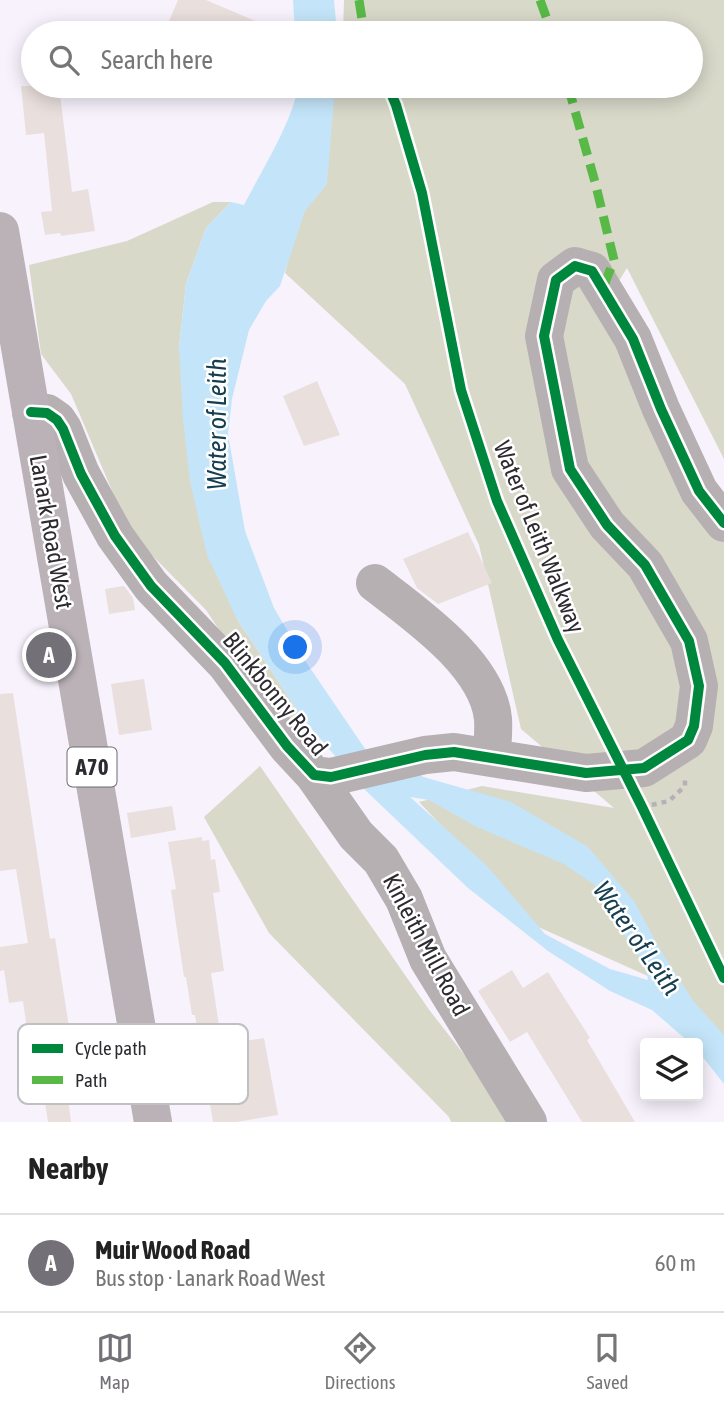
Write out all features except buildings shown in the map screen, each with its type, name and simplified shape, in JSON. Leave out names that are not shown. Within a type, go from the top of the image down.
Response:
[{"type":"main road","name":"Lanark Road West","points":[[2,251],[136,1024]]},
{"type":"main road","name":"Lanark Road West","points":[[150,1104],[153,1122]]},
{"type":"street","name":"Blinkbonny Road","points":[[31,412],[47,413],[57,420],[81,474],[115,536],[151,586],[225,663],[287,746],[323,776],[425,755],[454,752],[586,773],[641,791],[688,740],[695,726],[699,686],[690,640],[645,565],[607,525],[570,469],[544,336],[556,280],[575,266],[592,271],[633,339],[661,409],[699,491],[724,523]]},
{"type":"street","points":[[375,583],[443,636],[480,683],[493,718],[492,758]]},
{"type":"street","name":"Kinleith Mill Road","points":[[323,776],[356,835],[381,860],[404,899],[428,959],[528,1122]]},
{"type":"path","points":[[641,791],[668,801]]},
{"type":"path","points":[[641,791],[648,819]]},
{"type":"shaded area","points":[[344,0],[724,0],[724,459],[627,268],[606,302],[724,536],[724,1038],[679,990],[536,926],[419,802],[482,786],[614,808],[521,729],[479,545],[405,384],[285,273],[330,98],[703,98],[703,21],[343,21]]},
{"type":"shaded area","points":[[213,202],[231,202],[206,228],[186,284],[179,347],[237,619],[303,719],[279,720],[206,610],[130,533],[71,394],[41,354],[29,265],[127,241]]},
{"type":"shaded area","points":[[260,766],[430,1011],[484,1080],[506,1122],[451,1122],[269,933],[204,817]]},
{"type":"water","points":[[293,0],[334,0],[336,21],[294,21]]},
{"type":"water","name":"Water of Leith","points":[[296,98],[334,98],[327,184],[305,211],[280,286],[266,301],[249,330],[232,399],[228,434],[245,531],[274,608],[306,662],[372,759],[511,802],[588,847],[634,901],[661,951],[694,1002],[724,1035],[724,1084],[703,1057],[703,1038],[684,1038],[652,1010],[610,991],[548,951],[468,888],[363,788],[303,719],[237,619],[207,555],[190,481],[183,420],[179,347],[186,284],[206,228],[231,202],[244,205],[284,128]],"holes":[[[410,797],[429,800],[477,827],[564,864],[596,886],[646,967],[648,980],[610,969],[545,934],[486,865]]]},
{"type":"marked path","points":[[359,0],[362,21]]},
{"type":"marked path","points":[[540,0],[548,21]]},
{"type":"marked path","points":[[571,98],[614,260],[603,288]]},
{"type":"cycle path","name":"Water of Leith Walkway","points":[[393,98],[422,193],[461,390],[497,501],[558,640],[724,978]]},
{"type":"cycle path","points":[[31,412],[47,413],[57,420],[81,474],[115,536],[151,586],[225,663],[287,746],[314,775],[331,777],[425,755],[454,752],[586,773],[644,768],[688,740],[694,726],[699,686],[689,641],[645,565],[607,525],[570,469],[544,336],[556,280],[575,266],[592,271],[633,339],[661,409],[699,491],[724,523]]},
{"type":"place","name":"Muir Wood Road","points":[[49,655]]}]
